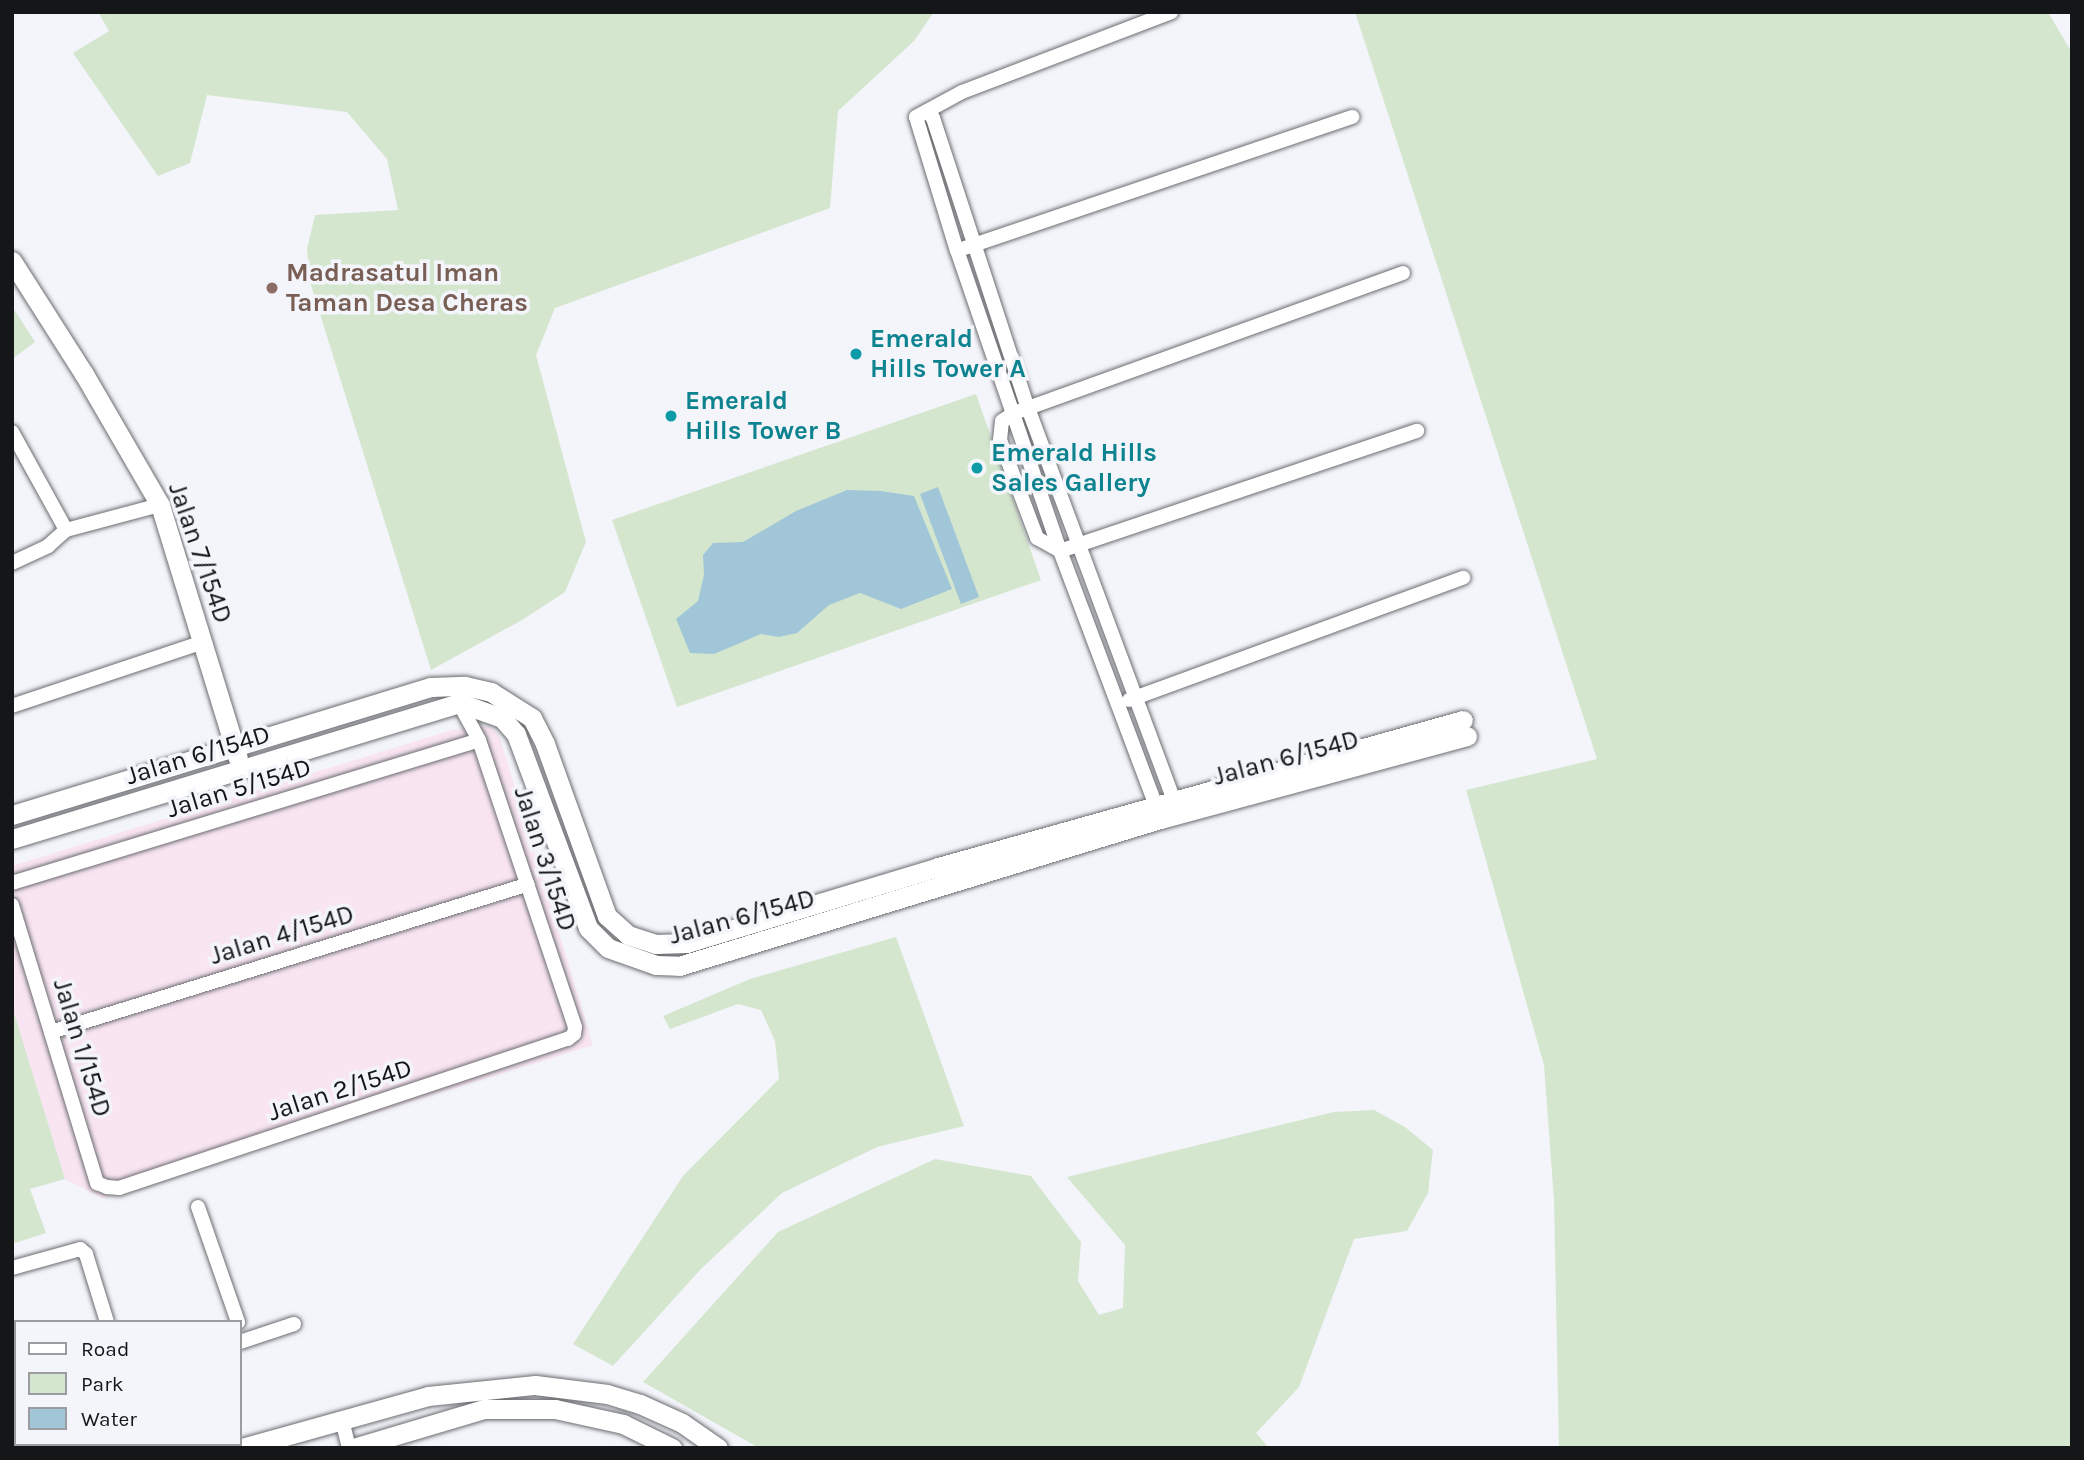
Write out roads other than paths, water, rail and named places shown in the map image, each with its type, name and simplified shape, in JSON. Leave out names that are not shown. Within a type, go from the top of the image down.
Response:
[{"type":"street","points":[[1167,809],[1118,704],[1060,551],[957,251],[916,127],[916,117],[962,92],[1171,12]]},
{"type":"street","points":[[927,111],[933,118],[1028,408],[1135,697],[1167,809]]},
{"type":"street","points":[[957,251],[1352,117]]},
{"type":"street","name":"Jalan 7/154D","points":[[12,261],[84,374],[160,505],[242,769]]},
{"type":"street","points":[[1403,273],[1014,413],[1002,421],[1000,440],[1037,538],[1060,551],[1417,431]]},
{"type":"street","points":[[12,432],[66,530]]},
{"type":"street","points":[[12,562],[48,546],[66,530],[160,505]]},
{"type":"street","points":[[1118,704],[1463,579]]},
{"type":"street","points":[[12,706],[203,642]]},
{"type":"street","name":"Jalan 6/154D","points":[[12,815],[431,687],[465,686],[491,692],[532,718],[545,744],[607,916],[628,934],[656,944],[687,943],[1465,728]]},
{"type":"street","points":[[431,687],[460,703]]},
{"type":"street","name":"Jalan 6/154D","points":[[12,839],[460,703],[502,718],[516,734],[588,928],[608,948],[656,965],[679,966],[1167,809]]},
{"type":"street","name":"Jalan 3/154D","points":[[460,703],[479,740],[575,1027],[574,1034]]},
{"type":"street","points":[[209,755],[220,748],[228,725],[252,740],[271,736]]},
{"type":"street","name":"Jalan 5/154D","points":[[12,883],[479,740]]},
{"type":"street","name":"Jalan 4/154D","points":[[51,1032],[528,884]]},
{"type":"street","name":"Jalan 1/154D","points":[[12,905],[97,1183],[119,1188]]},
{"type":"street","name":"Jalan 2/154D","points":[[119,1188],[568,1039],[574,1034]]},
{"type":"street","points":[[198,1207],[237,1320]]},
{"type":"street","points":[[12,1268],[80,1249],[86,1254],[106,1320]]},
{"type":"street","points":[[242,1333],[294,1324]]},
{"type":"street","points":[[242,1448],[428,1396],[535,1385],[607,1394],[640,1404],[682,1423],[718,1448]]},
{"type":"street","points":[[342,1420],[351,1448],[484,1409],[555,1409],[623,1424],[672,1448]]},
{"type":"street","points":[[374,1448],[393,1435]]},
{"type":"water","points":[[938,487],[979,597],[961,604],[920,494]]},
{"type":"water","points":[[847,490],[914,496],[952,589],[901,609],[860,593],[829,605],[797,633],[779,637],[761,634],[714,654],[690,653],[676,619],[698,601],[704,575],[703,555],[713,543],[743,542],[796,511]]},
{"type":"place","name":"Madrasatul Iman Taman Desa Cheras","points":[[272,288]]},
{"type":"place","name":"Emerald Hills Tower A","points":[[856,354]]},
{"type":"place","name":"Emerald Hills Tower B","points":[[671,416]]},
{"type":"place","name":"Emerald Hills Sales Gallery","points":[[977,468]]}]
